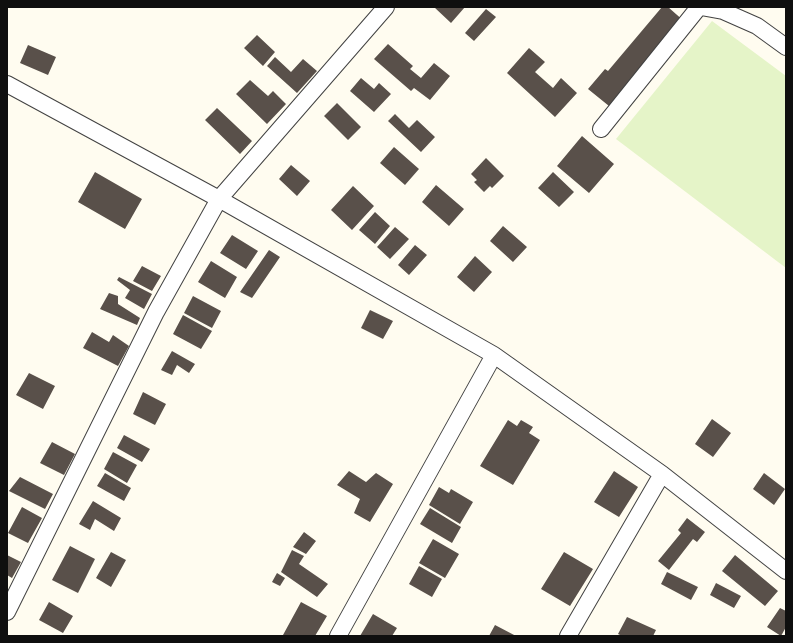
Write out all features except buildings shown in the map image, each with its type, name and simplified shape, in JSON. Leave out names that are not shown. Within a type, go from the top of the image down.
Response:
[{"type":"street","points":[[7,612],[156,312],[219,199],[386,7]]},
{"type":"street","points":[[601,129],[700,7],[725,9],[758,26],[786,47]]},
{"type":"street","points":[[7,84],[219,199],[494,355],[662,474],[785,570]]},
{"type":"street","points":[[338,636],[494,355]]},
{"type":"street","points":[[568,636],[662,474]]},
{"type":"green space","points":[[712,21],[786,76],[786,268],[616,139]]}]
